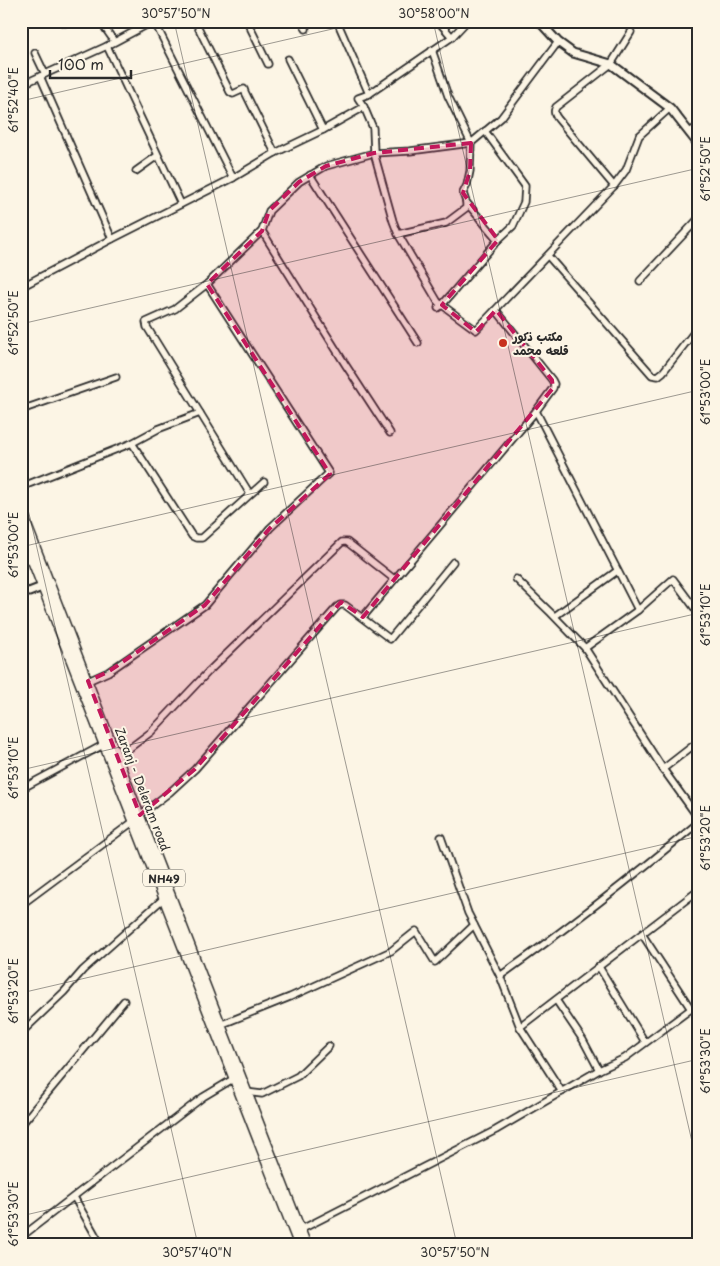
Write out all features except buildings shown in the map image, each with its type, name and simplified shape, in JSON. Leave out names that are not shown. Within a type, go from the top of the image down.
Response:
[{"type":"highway","name":"Zaranj - Deleram road","points":[[21,511],[35,555],[104,745],[114,760]]},
{"type":"highway","name":"Zaranj - Deleram road","points":[[21,530],[35,555]]},
{"type":"highway","name":"Zaranj - Deleram road","points":[[46,586],[88,681],[114,760],[220,1025],[299,1245]]},
{"type":"highway","name":"Zaranj - Deleram road","points":[[137,818],[164,898],[233,1079],[243,1093],[306,1245]]},
{"type":"street","points":[[62,21],[65,23],[69,21]]},
{"type":"street","points":[[100,21],[114,41]]},
{"type":"street","points":[[21,84],[107,46],[154,21],[233,178]]},
{"type":"street","points":[[195,21],[230,92],[233,94],[244,89],[275,154]]},
{"type":"street","points":[[247,21],[268,64]]},
{"type":"street","points":[[302,21],[306,29]]},
{"type":"street","points":[[337,21],[369,94]]},
{"type":"street","points":[[438,21],[452,37]]},
{"type":"street","points":[[467,21],[452,37],[369,94],[358,98],[373,128],[374,154],[398,234],[440,306],[476,330],[614,186],[626,170],[639,136],[670,108]]},
{"type":"street","points":[[538,21],[558,42],[573,52],[611,64],[670,108],[699,146]]},
{"type":"street","points":[[614,186],[554,113],[556,106],[611,64],[631,32]]},
{"type":"street","points":[[250,494],[147,327],[146,322],[175,309],[207,284],[262,231],[269,211],[298,182],[326,166],[374,154],[471,143],[501,118],[558,42]]},
{"type":"street","points":[[107,46],[157,156],[182,204]]},
{"type":"street","points":[[398,234],[446,223],[466,208],[463,193],[470,172],[471,143],[448,96],[432,50]]},
{"type":"street","points":[[35,53],[42,75],[112,239]]},
{"type":"street","points":[[288,60],[323,130]]},
{"type":"street","points":[[21,287],[233,178],[364,107]]},
{"type":"street","points":[[689,132],[699,126]]},
{"type":"street","points":[[440,306],[498,240],[513,226],[524,202],[525,186],[485,131]]},
{"type":"street","points":[[136,171],[157,156]]},
{"type":"street","points":[[310,175],[418,343]]},
{"type":"street","points":[[466,202],[498,240]]},
{"type":"street","points":[[640,281],[699,218]]},
{"type":"street","points":[[262,231],[344,364],[390,433]]},
{"type":"street","points":[[548,256],[652,375],[658,376],[662,372],[699,326]]},
{"type":"street","points":[[88,681],[108,672],[204,605],[270,528],[328,473],[207,284]]},
{"type":"street","points":[[363,618],[536,411],[553,388],[554,384],[496,310]]},
{"type":"street","points":[[21,410],[116,377]]},
{"type":"street","points":[[536,411],[638,610]]},
{"type":"street","points":[[21,487],[132,443],[158,429],[200,413]]},
{"type":"street","points":[[132,443],[192,536],[196,538],[202,538],[264,482]]},
{"type":"street","points":[[114,760],[151,732],[208,672],[342,542],[347,542],[394,579]]},
{"type":"street","points":[[21,562],[35,555]]},
{"type":"street","points":[[21,905],[137,818],[195,769],[337,607],[345,605],[390,639],[453,562]]},
{"type":"street","points":[[554,616],[618,571]]},
{"type":"street","points":[[500,976],[582,917],[699,821],[585,648],[516,579]]},
{"type":"street","points":[[585,648],[638,610],[673,579],[699,614]]},
{"type":"street","points":[[21,591],[29,592],[46,586]]},
{"type":"street","points":[[663,768],[699,740]]},
{"type":"street","points":[[21,789],[104,745]]},
{"type":"street","points":[[441,837],[474,925],[500,976],[520,1027],[562,1092]]},
{"type":"street","points":[[520,1027],[699,890]]},
{"type":"street","points":[[21,1033],[64,992],[83,970],[164,898]]},
{"type":"street","points":[[220,1025],[290,997],[391,951],[416,931],[435,962],[474,925]]},
{"type":"street","points":[[642,934],[691,1009]]},
{"type":"street","points":[[599,967],[645,1042]]},
{"type":"street","points":[[556,1000],[583,1040],[599,1070]]},
{"type":"street","points":[[21,1126],[124,1001]]},
{"type":"street","points":[[300,1230],[496,1130],[599,1070],[625,1058],[699,1003]]},
{"type":"street","points":[[243,1093],[262,1094],[298,1076],[329,1046]]},
{"type":"street","points":[[21,1237],[203,1096],[233,1079]]},
{"type":"street","points":[[74,1197],[101,1245]]},
{"type":"highlighted area","points":[[471,143],[470,171],[463,193],[498,240],[442,305],[476,332],[496,310],[552,380],[553,388],[363,617],[341,602],[195,769],[140,815],[88,681],[108,672],[205,605],[270,528],[330,474],[207,284],[262,231],[269,211],[299,182],[326,166],[374,153]]},
{"type":"place","name":"مکتب ذکور قلعه محمد","points":[[503,343]]}]
